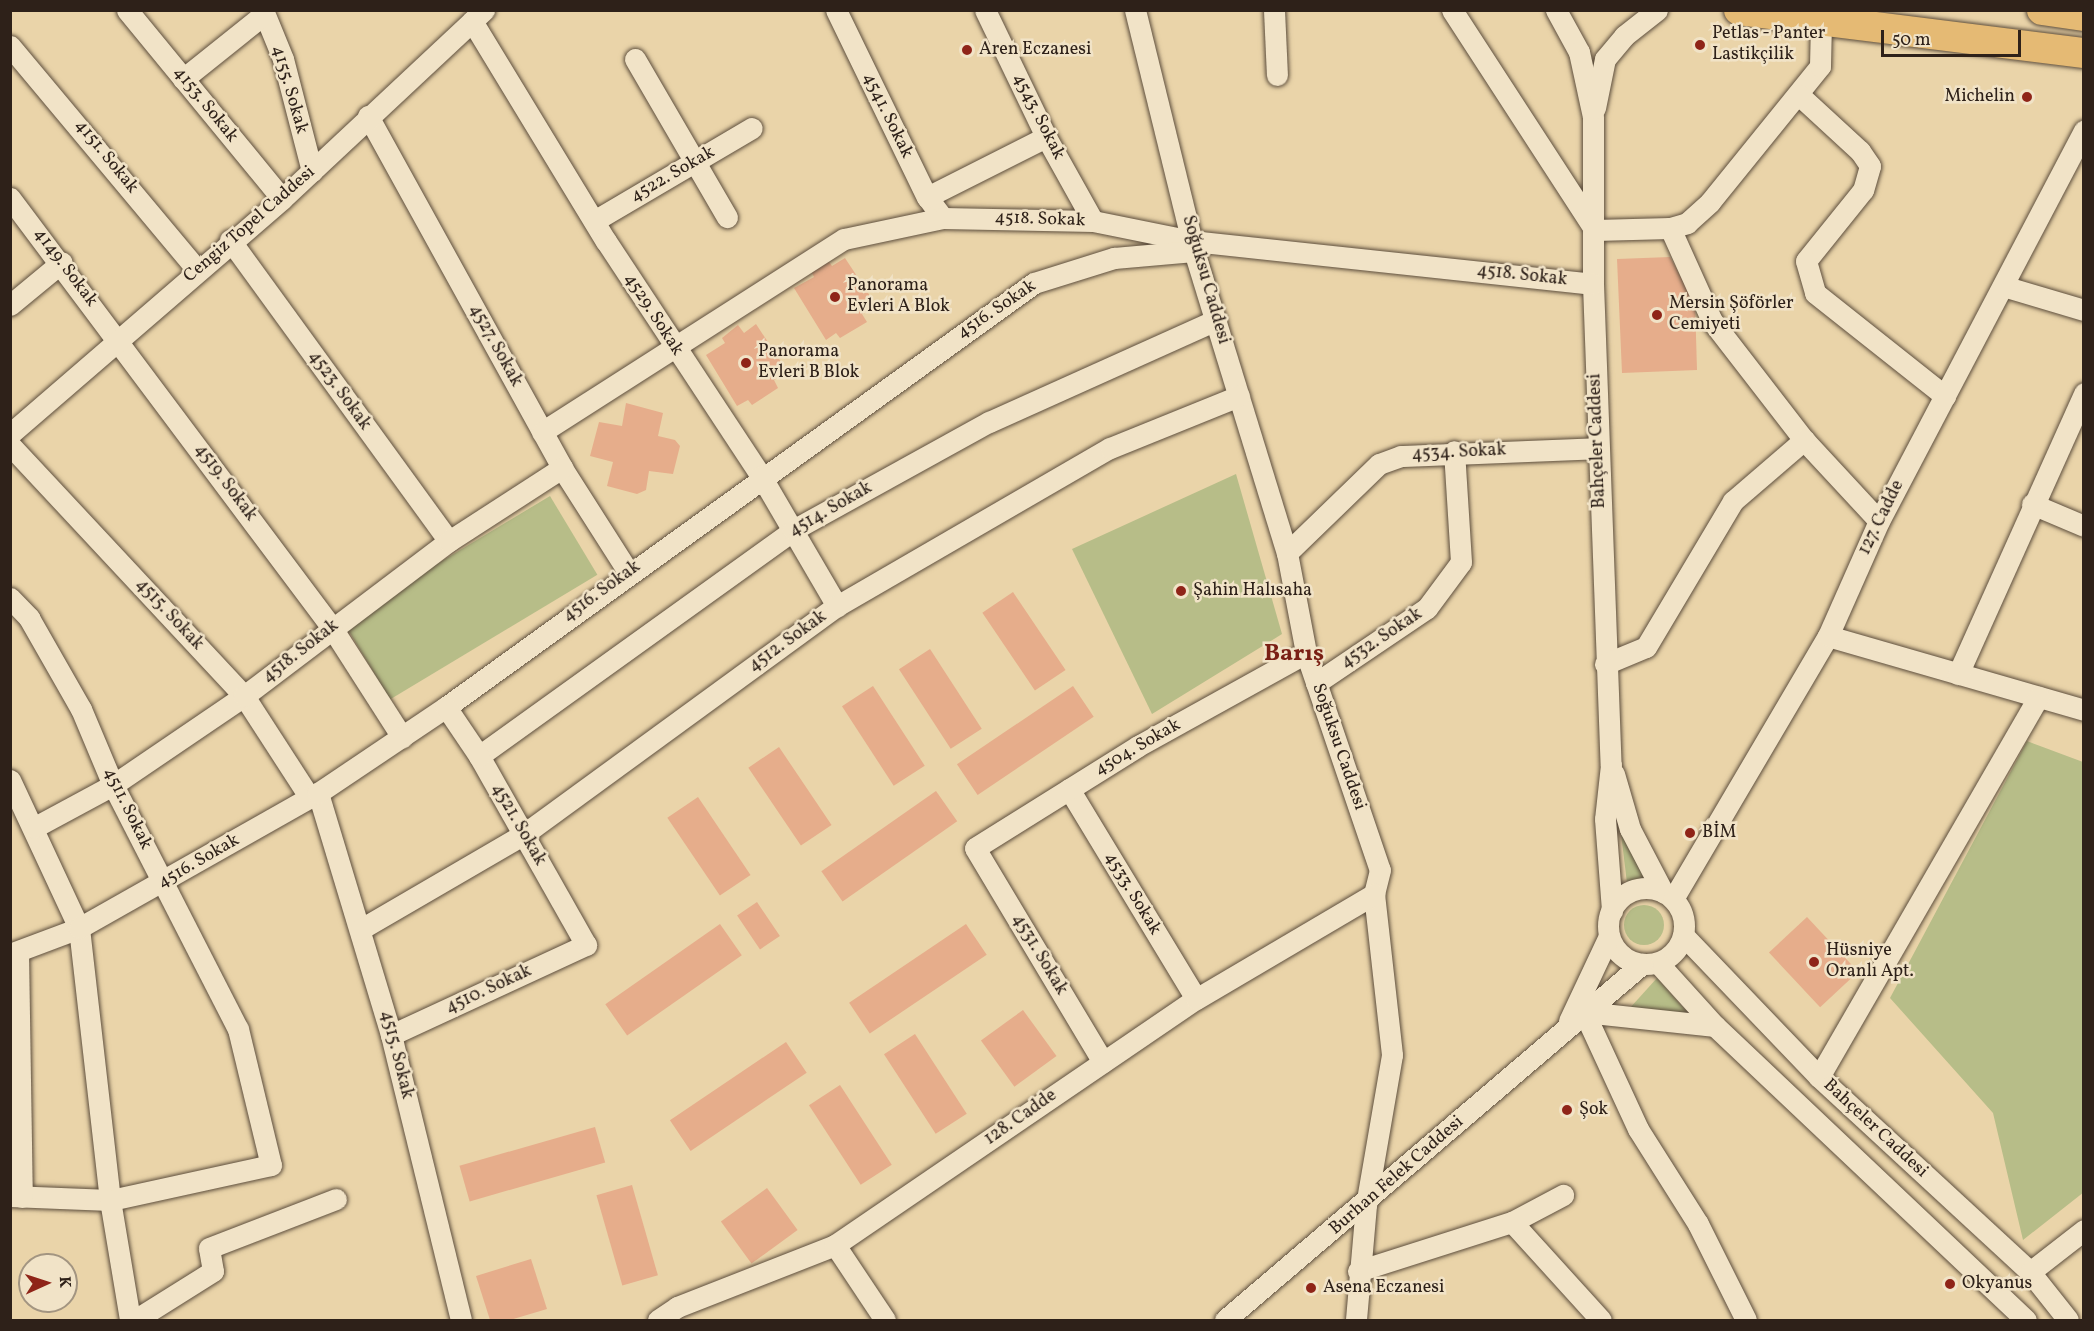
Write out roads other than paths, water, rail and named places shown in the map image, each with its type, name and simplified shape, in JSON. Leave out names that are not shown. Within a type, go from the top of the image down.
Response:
[{"type":"highway","points":[[1739,10],[2084,53]]},
{"type":"highway","points":[[2042,10],[2084,16]]},
{"type":"street","name":"4153. Sokak","points":[[127,10],[282,199]]},
{"type":"street","name":"4541. Sokak","points":[[836,10],[927,197],[943,218]]},
{"type":"street","name":"4543. Sokak","points":[[985,10],[1046,137],[1093,221]]},
{"type":"street","name":"Soğuksu Caddesi","points":[[1135,10],[1193,246],[1287,553],[1306,653],[1380,870],[1374,894],[1392,1055],[1366,1205],[1358,1271],[1356,1320]]},
{"type":"street","points":[[1274,10],[1277,75]]},
{"type":"street","points":[[1452,10],[1595,230],[1670,228],[1687,223],[1710,202],[1799,95],[1820,66],[1821,21]]},
{"type":"street","points":[[1556,10],[1579,52],[1593,117]]},
{"type":"street","points":[[1593,117],[1605,59],[1624,36],[1657,10]]},
{"type":"street","points":[[183,79],[263,12]]},
{"type":"street","name":"4155. Sokak","points":[[263,12],[283,59],[312,171]]},
{"type":"street","name":"Cengiz Topel Caddesi","points":[[10,434],[198,271],[230,240],[282,199],[368,116],[478,16]]},
{"type":"street","name":"4529. Sokak","points":[[478,16],[594,221],[674,348],[761,476],[837,606]]},
{"type":"street","name":"4151. Sokak","points":[[10,46],[198,271]]},
{"type":"street","points":[[635,59],[727,217]]},
{"type":"street","points":[[1799,95],[1860,151],[1870,166],[1863,190],[1806,261],[1815,293],[1945,396]]},
{"type":"street","name":"4527. Sokak","points":[[368,116],[562,468],[629,573]]},
{"type":"street","name":"Bahçeler Caddesi","points":[[1593,117],[1595,230],[1593,284],[1605,664],[1611,765]]},
{"type":"street","name":"4522. Sokak","points":[[594,221],[752,128]]},
{"type":"street","name":"127. Cadde","points":[[1668,896],[1828,636],[1879,521],[2084,131]]},
{"type":"street","points":[[927,197],[1046,137]]},
{"type":"street","name":"4149. Sokak","points":[[10,198],[62,262],[118,339]]},
{"type":"street","name":"4518. Sokak","points":[[542,432],[844,239],[943,218],[1093,221],[1193,246],[1593,284]]},
{"type":"street","points":[[1670,228],[1712,321],[1804,440],[1879,521]]},
{"type":"street","name":"4523. Sokak","points":[[230,240],[448,541]]},
{"type":"street","name":"4516. Sokak","points":[[14,953],[79,928],[164,883],[314,795],[446,707],[761,476],[1034,283],[1114,258],[1193,246]]},
{"type":"street","points":[[10,305],[62,262]]},
{"type":"street","points":[[2003,286],[2084,310]]},
{"type":"street","name":"4514. Sokak","points":[[479,756],[793,530],[989,422],[1216,320]]},
{"type":"street","name":"4519. Sokak","points":[[118,339],[332,628],[402,737]]},
{"type":"street","points":[[1958,674],[2032,504],[2084,393]]},
{"type":"street","name":"4512. Sokak","points":[[361,929],[524,834],[837,606],[1110,448],[1239,396]]},
{"type":"street","points":[[1605,664],[1646,647],[1733,501],[1804,440]]},
{"type":"street","name":"4515. Sokak","points":[[10,445],[244,696],[314,795],[361,929],[392,1035],[461,1320]]},
{"type":"street","name":"4534. Sokak","points":[[1287,553],[1379,464],[1401,456],[1454,452],[1598,448]]},
{"type":"street","name":"4532. Sokak","points":[[1316,683],[1427,608],[1461,562],[1454,452]]},
{"type":"street","name":"4518. Sokak","points":[[35,827],[113,785],[244,696],[448,541],[562,468]]},
{"type":"street","points":[[2032,504],[2084,526]]},
{"type":"street","name":"4511. Sokak","points":[[10,598],[29,618],[81,709],[113,785],[238,1029],[271,1165],[110,1200]]},
{"type":"street","points":[[1828,636],[2083,710]]},
{"type":"street","name":"4504. Sokak","points":[[975,848],[1069,789],[1306,653]]},
{"type":"street","points":[[1819,1077],[2038,697]]},
{"type":"street","name":"4521. Sokak","points":[[446,707],[479,756],[586,945]]},
{"type":"street","points":[[1609,936],[1623,956],[1650,963],[1678,947],[1683,935],[1684,922],[1630,829],[1611,765]]},
{"type":"street","points":[[1566,1027],[1609,936],[1612,911],[1605,819],[1611,765]]},
{"type":"street","points":[[10,780],[35,827],[79,928],[110,1200],[130,1320]]},
{"type":"street","name":"4533. Sokak","points":[[1069,789],[1196,999]]},
{"type":"street","name":"4531. Sokak","points":[[975,848],[1103,1062]]},
{"type":"street","points":[[1612,911],[1618,901],[1639,889],[1668,896]]},
{"type":"street","name":"128. Cadde","points":[[658,1320],[682,1314],[834,1245],[901,1204],[1196,999],[1374,894]]},
{"type":"street","name":"Bahçeler Caddesi","points":[[1683,935],[1819,1077],[2030,1272],[2068,1320]]},
{"type":"street","name":"4510. Sokak","points":[[392,1035],[586,945]]},
{"type":"street","points":[[14,953],[16,1196],[110,1200]]},
{"type":"street","name":"Bahçeler Caddesi","points":[[1650,963],[2017,1317]]},
{"type":"street","name":"Burhan Felek Caddesi","points":[[1225,1320],[1366,1205],[1566,1027],[1650,963]]},
{"type":"street","points":[[1584,1012],[1715,1026]]},
{"type":"street","points":[[1584,1012],[1638,1129],[1698,1224],[1746,1320]]},
{"type":"street","points":[[1358,1271],[1512,1222],[1563,1195]]},
{"type":"street","points":[[135,1320],[213,1271],[209,1248],[336,1199]]},
{"type":"street","points":[[1512,1222],[1601,1320]]},
{"type":"street","points":[[2030,1272],[2084,1230]]},
{"type":"street","points":[[834,1245],[885,1320]]},
{"type":"place","name":"Petlas - Panter Lastikçilik","points":[[1700,45]]},
{"type":"place","name":"Aren Eczanesi","points":[[967,50]]},
{"type":"place","name":"Michelin","points":[[2027,97]]},
{"type":"place","name":"Panorama Evleri A Blok","points":[[835,297]]},
{"type":"place","name":"Mersin Şöförler Cemiyeti","points":[[1657,315]]},
{"type":"place","name":"Panorama Evleri B Blok","points":[[746,363]]},
{"type":"place","name":"Şahin Halısaha","points":[[1181,591]]},
{"type":"place","name":"BİM","points":[[1690,833]]},
{"type":"place","name":"Hüsniye Oranlı Apt.","points":[[1814,962]]},
{"type":"place","name":"Şok","points":[[1567,1110]]},
{"type":"place","name":"Okyanus","points":[[1950,1284]]},
{"type":"place","name":"Asena Eczanesi","points":[[1311,1288]]},
{"type":"district","name":"Barış","points":[[1294,655]]}]
